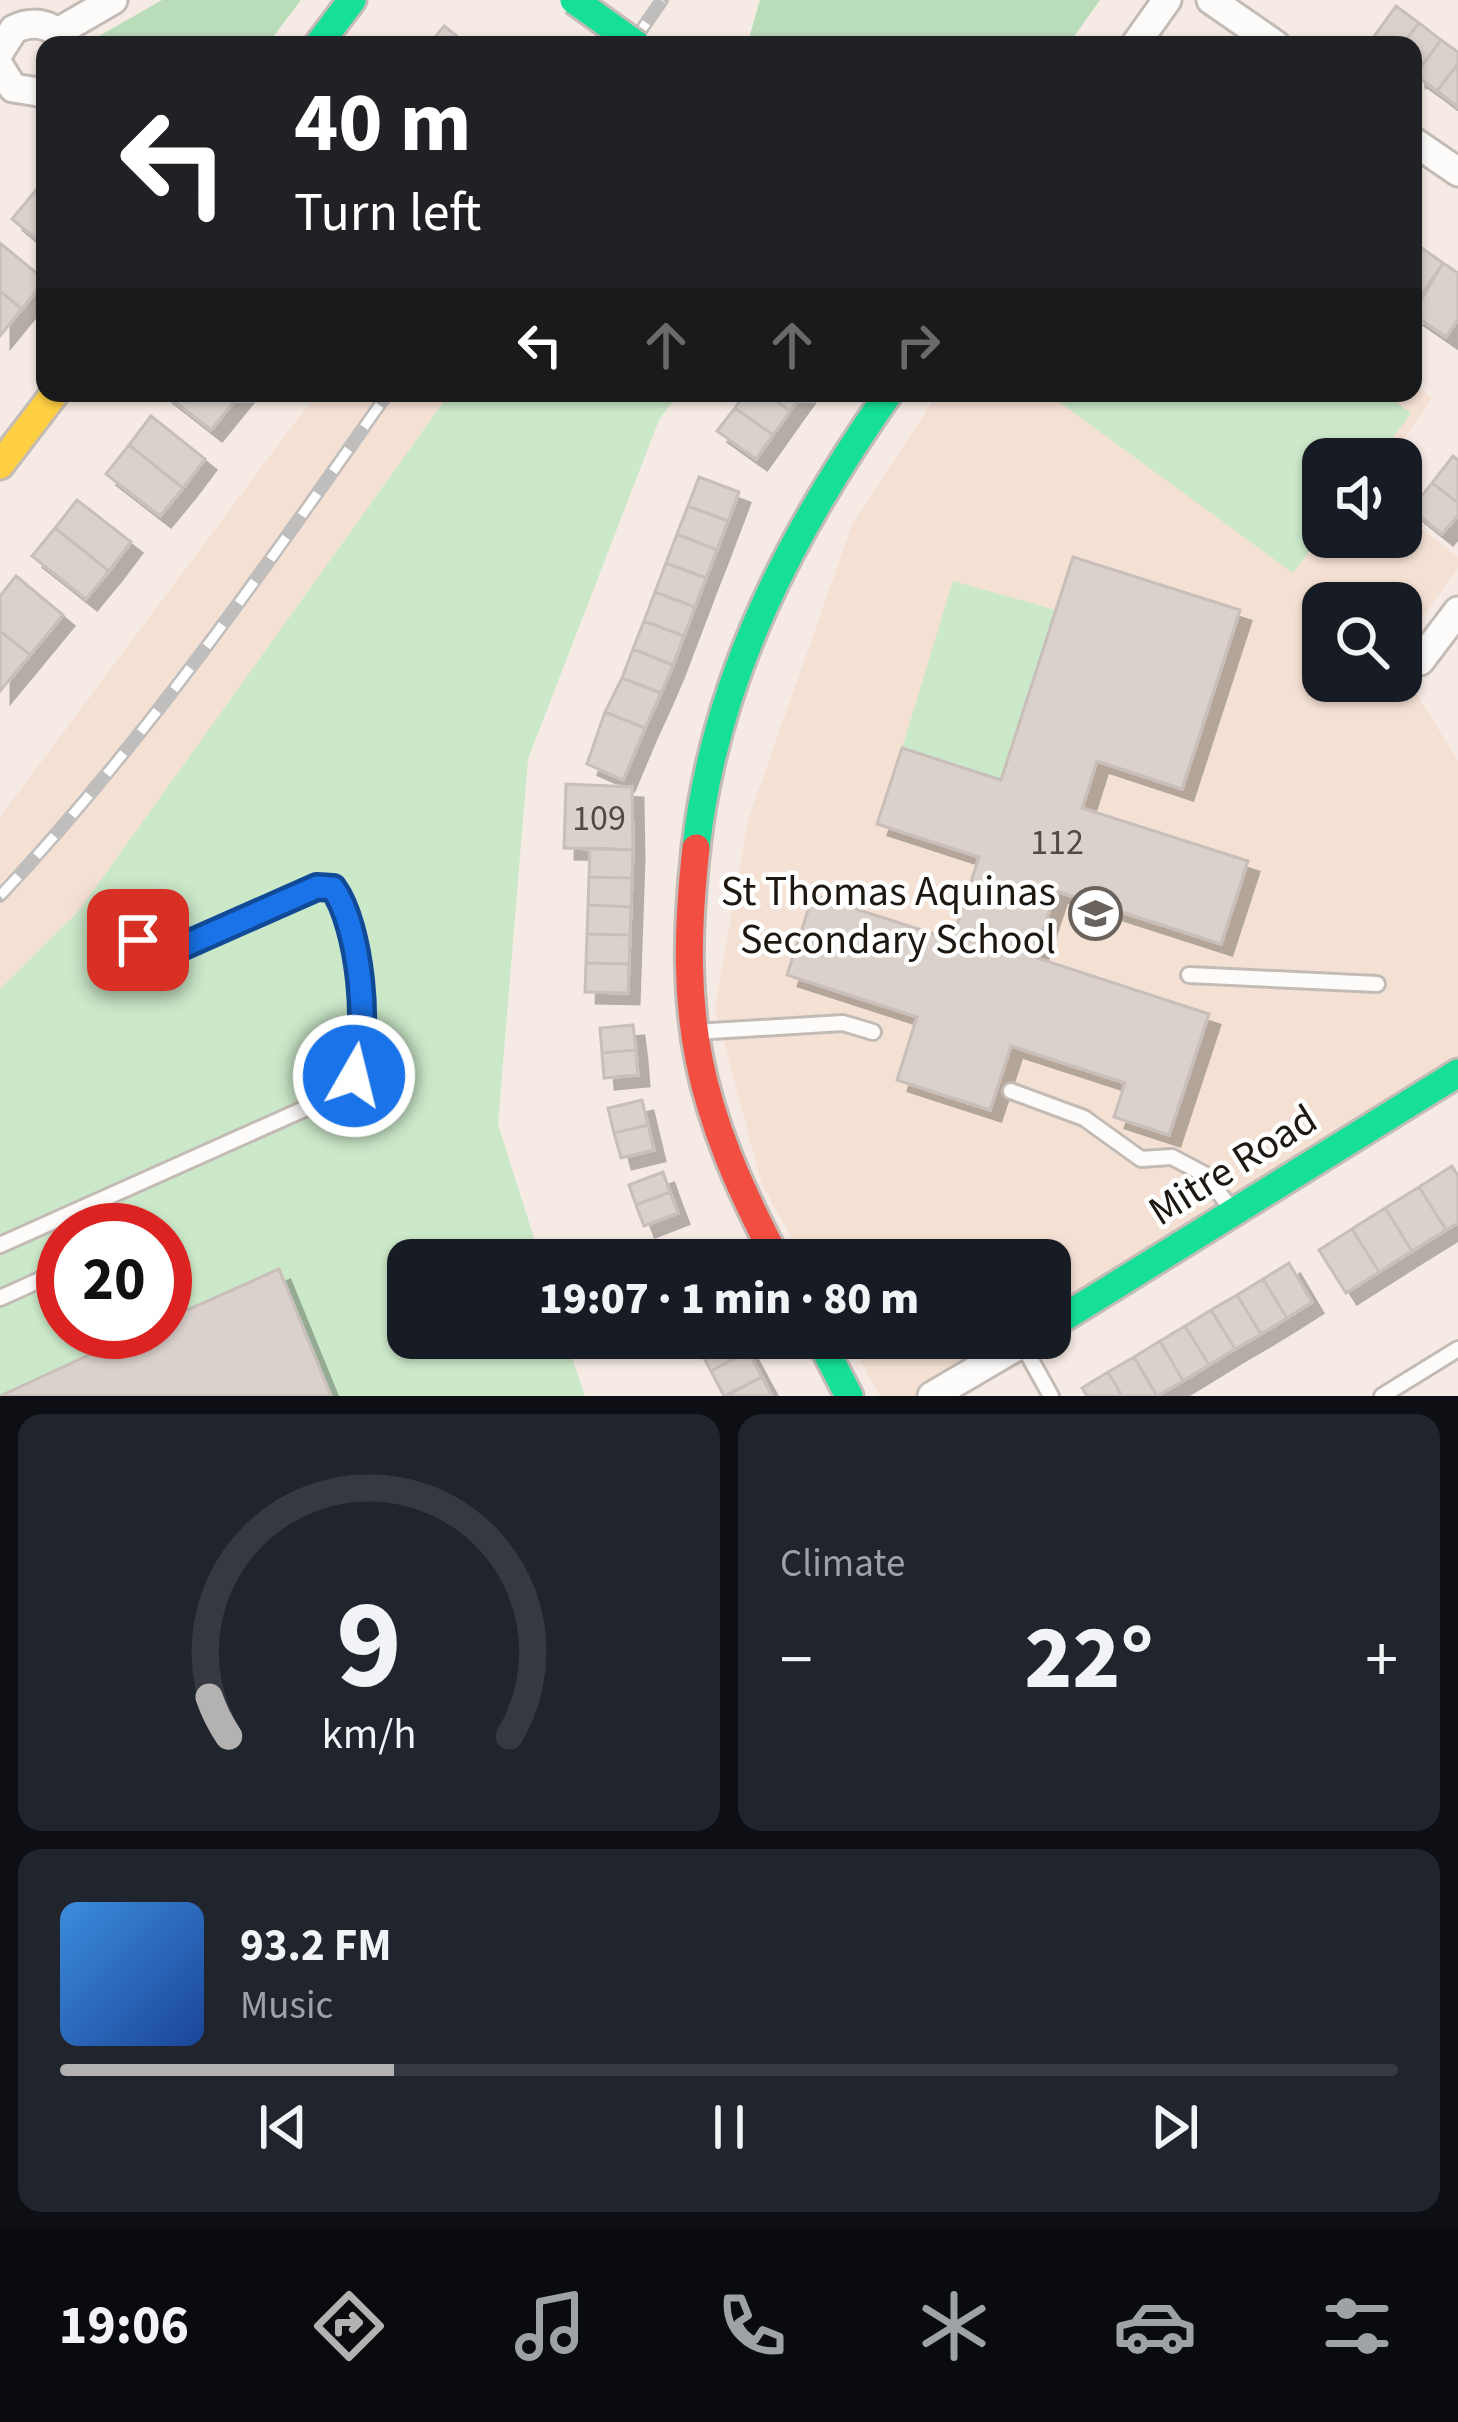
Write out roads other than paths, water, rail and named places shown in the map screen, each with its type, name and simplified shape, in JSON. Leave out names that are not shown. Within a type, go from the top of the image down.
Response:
[{"type":"street","points":[[66,36],[113,0]]},
{"type":"street","points":[[325,36],[352,0]]},
{"type":"street","points":[[574,0],[624,36]]},
{"type":"street","points":[[1141,36],[1167,0]]},
{"type":"street","points":[[1211,0],[1263,36]]},
{"type":"street","points":[[2,40],[37,23],[60,36]]},
{"type":"street","points":[[4,88],[36,92]]},
{"type":"street","points":[[1422,147],[1458,172]]},
{"type":"street","points":[[0,465],[48,402]]},
{"type":"street","points":[[767,1239],[726,1162],[704,1094],[689,951],[702,820],[728,700],[773,580],[823,488],[883,402]]},
{"type":"street","points":[[1422,658],[1458,611]]},
{"type":"street","name":"Mitre Road","points":[[1071,1313],[1458,1073]]},
{"type":"street","points":[[830,1359],[849,1396]]},
{"type":"street","points":[[932,1396],[995,1359]]},
{"type":"lane","points":[[0,1245],[331,1097],[354,1076],[362,1015],[347,922],[333,888],[317,887],[179,948],[138,940]]},
{"type":"lane","points":[[1190,975],[1377,984]]},
{"type":"lane","points":[[695,1032],[843,1023],[873,1032]]},
{"type":"lane","points":[[1011,1091],[1084,1118],[1141,1159],[1172,1157],[1204,1174],[1235,1214]]},
{"type":"lane","points":[[0,1298],[36,1282]]},
{"type":"lane","points":[[1382,1396],[1458,1349]]},
{"type":"lane","points":[[1034,1359],[1051,1396]]},
{"type":"railway","points":[[637,36],[662,0]]},
{"type":"railway","points":[[0,896],[154,715],[382,402]]},
{"type":"place","name":"St Thomas Aquinas Secondary School","points":[[1095,914]]}]
